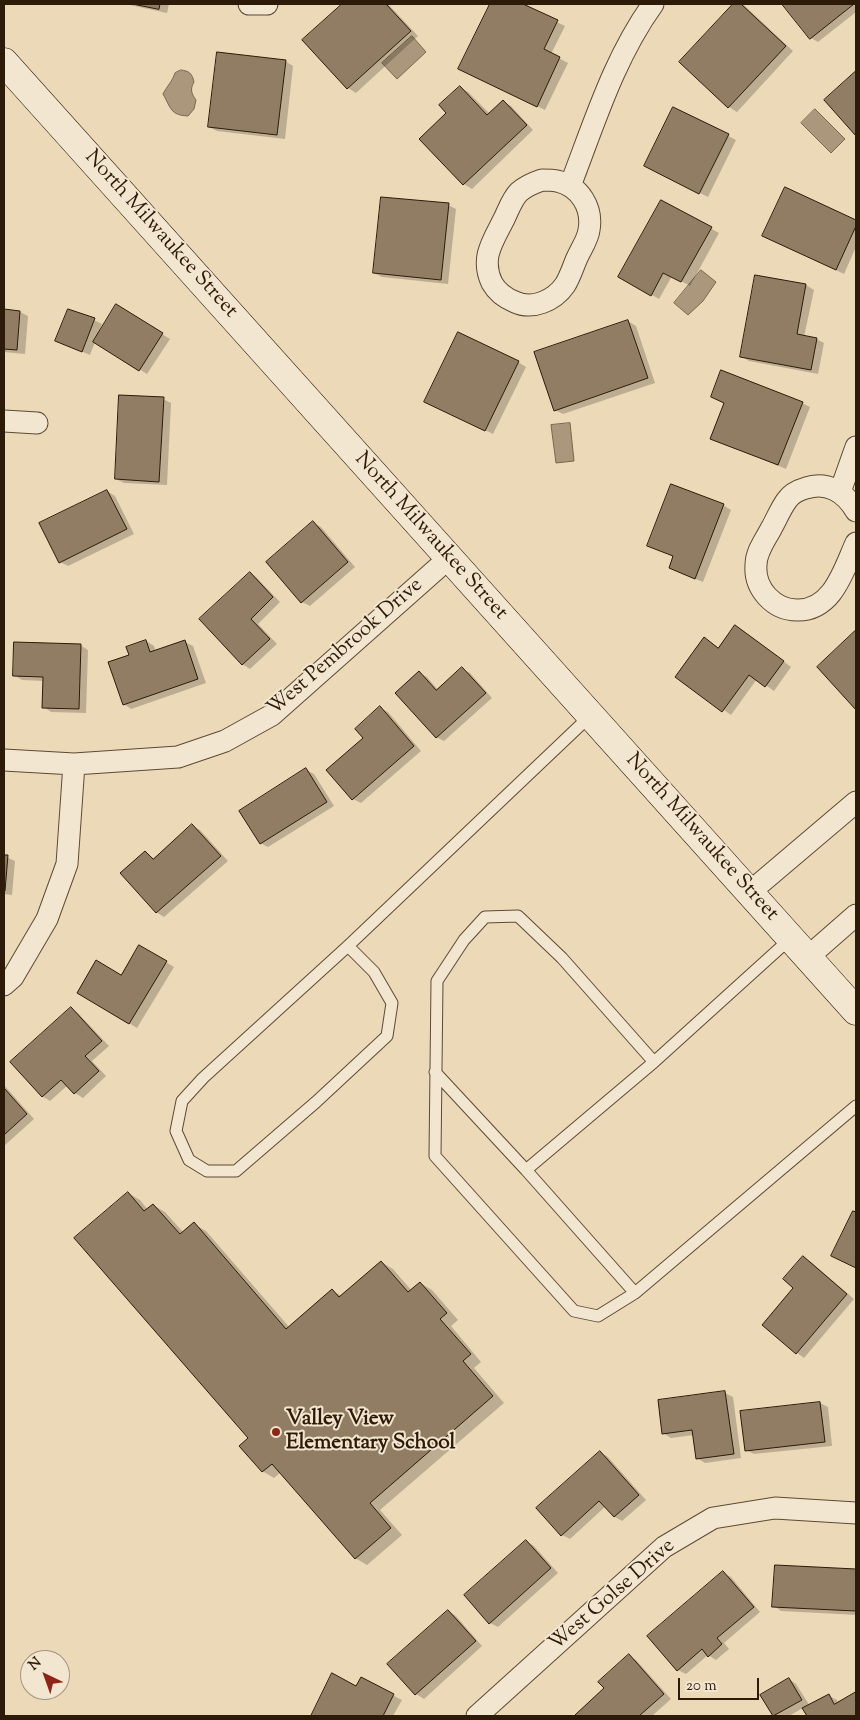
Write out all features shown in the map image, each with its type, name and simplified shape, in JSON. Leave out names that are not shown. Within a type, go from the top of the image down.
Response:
[{"type":"street","points":[[249,4],[267,4]]},
{"type":"street","points":[[570,186],[626,47],[653,4]]},
{"type":"street","name":"North Milwaukee Street","points":[[4,62],[856,1011]]},
{"type":"street","points":[[542,180],[556,180],[570,186],[580,194],[587,205],[590,219],[589,232],[564,286],[555,296],[544,302],[531,305],[517,304],[505,298],[495,288],[488,275],[487,261],[490,247],[517,194],[528,185],[542,180]]},
{"type":"street","points":[[4,421],[37,423]]},
{"type":"street","points":[[840,492],[856,447]]},
{"type":"street","points":[[856,511],[850,500],[840,492],[826,486],[812,486],[799,490],[787,499],[759,551],[756,565],[757,580],[763,592],[773,603],[785,609],[811,608],[824,601],[833,592],[856,543]]},
{"type":"street","name":"West Pembrook Drive","points":[[4,760],[74,764],[178,757],[225,741],[272,715],[449,558]]},
{"type":"street","points":[[4,986],[13,977],[47,920],[67,864],[74,764]]},
{"type":"street","points":[[750,892],[856,802]]},
{"type":"street","points":[[800,948],[856,915]]},
{"type":"street","name":"West Golse Drive","points":[[477,1716],[664,1547],[713,1518],[775,1508],[856,1513]]},
{"type":"lane","points":[[348,946],[374,972],[392,1003],[387,1036],[316,1102],[236,1171],[207,1171],[189,1160],[176,1132],[182,1101],[203,1078],[348,946],[590,716]]},
{"type":"lane","points":[[654,1062],[562,958],[518,916],[485,917],[464,940],[437,981],[435,1156],[574,1311],[598,1316],[635,1293],[856,1106]]},
{"type":"lane","points":[[526,1170],[654,1062],[800,948]]},
{"type":"lane","points":[[435,1072],[526,1170],[635,1293]]},
{"type":"shaded area","points":[[412,36],[426,52],[397,79],[382,63]]},
{"type":"shaded area","points":[[181,70],[190,73],[194,82],[192,91],[196,100],[194,109],[188,116],[174,112],[163,94],[175,73]]},
{"type":"shaded area","points":[[815,109],[845,139],[831,153],[801,123]]},
{"type":"shaded area","points":[[701,270],[716,282],[703,301],[688,315],[674,303]]},
{"type":"shaded area","points":[[570,423],[574,461],[556,463],[551,425]]},
{"type":"building","points":[[133,4],[160,4],[159,9]]},
{"type":"building","points":[[342,4],[386,4],[411,31],[347,89],[302,40]]},
{"type":"building","points":[[490,4],[523,4],[558,20],[544,49],[560,57],[537,107],[458,69]]},
{"type":"building","points":[[733,4],[741,4],[786,46],[728,108],[679,62]]},
{"type":"building","points":[[782,4],[854,4],[810,39]]},
{"type":"building","points":[[217,52],[286,60],[277,135],[208,127]]},
{"type":"building","points":[[856,71],[856,136],[824,100]]},
{"type":"building","points":[[460,86],[487,115],[503,100],[527,125],[463,185],[419,139],[446,113],[439,105]]},
{"type":"building","points":[[673,107],[729,134],[699,194],[644,166]]},
{"type":"building","points":[[785,187],[856,220],[856,226],[836,270],[762,236]]},
{"type":"building","points":[[381,197],[449,203],[441,280],[373,273]]},
{"type":"building","points":[[661,200],[712,227],[681,282],[663,273],[651,296],[618,277]]},
{"type":"building","points":[[755,275],[806,284],[797,334],[817,338],[811,370],[740,357]]},
{"type":"building","points":[[116,304],[163,333],[139,371],[93,342]]},
{"type":"building","points":[[4,309],[20,311],[17,350],[4,349]]},
{"type":"building","points":[[68,309],[95,318],[82,352],[55,341]]},
{"type":"building","points":[[628,320],[648,378],[554,411],[534,352]]},
{"type":"building","points":[[458,332],[519,361],[485,431],[424,402]]},
{"type":"building","points":[[721,370],[803,402],[778,465],[710,439],[724,403],[711,397]]},
{"type":"building","points":[[119,395],[164,397],[159,482],[115,479]]},
{"type":"building","points":[[671,484],[724,504],[695,579],[669,568],[673,556],[647,546]]},
{"type":"building","points":[[107,490],[127,529],[59,563],[39,523]]},
{"type":"building","points":[[313,521],[348,562],[301,603],[266,562]]},
{"type":"building","points":[[250,572],[273,597],[251,619],[270,639],[242,665],[199,619]]},
{"type":"building","points":[[735,625],[784,661],[765,687],[749,675],[722,712],[675,677],[704,637],[718,648]]},
{"type":"building","points":[[856,630],[856,710],[817,667]]},
{"type":"building","points":[[146,640],[150,652],[185,640],[198,679],[123,705],[108,662],[129,655],[126,647]]},
{"type":"building","points":[[14,642],[81,644],[79,709],[42,708],[43,677],[13,676]]},
{"type":"building","points":[[462,667],[486,693],[436,738],[395,693],[419,671],[436,690]]},
{"type":"building","points":[[380,706],[414,746],[352,800],[326,770],[363,738],[355,729]]},
{"type":"building","points":[[306,768],[327,802],[260,844],[239,811]]},
{"type":"building","points":[[192,824],[221,856],[156,913],[120,873],[145,851],[153,859]]},
{"type":"building","points":[[4,855],[8,855],[5,891],[4,891]]},
{"type":"building","points":[[139,945],[167,961],[129,1024],[77,993],[96,960],[121,975]]},
{"type":"building","points":[[71,1007],[102,1041],[85,1056],[99,1071],[74,1094],[61,1080],[42,1097],[10,1062]]},
{"type":"building","points":[[4,1088],[27,1114],[4,1135]]},
{"type":"building","points":[[128,1192],[144,1211],[153,1204],[180,1234],[194,1222],[286,1329],[332,1289],[339,1297],[381,1261],[408,1292],[420,1282],[447,1313],[440,1319],[471,1354],[463,1361],[493,1396],[370,1503],[391,1528],[355,1559],[272,1464],[262,1472],[239,1446],[248,1438],[74,1238]]},
{"type":"building","points":[[853,1211],[856,1212],[856,1268],[831,1256]]},
{"type":"building","points":[[803,1256],[847,1294],[796,1354],[762,1325],[793,1288],[783,1279]]},
{"type":"building","points":[[725,1391],[734,1454],[696,1459],[692,1430],[662,1434],[658,1400]]},
{"type":"building","points":[[820,1402],[825,1442],[745,1451],[740,1411]]},
{"type":"building","points":[[600,1451],[639,1495],[614,1517],[599,1501],[561,1536],[536,1508]]},
{"type":"building","points":[[526,1540],[551,1568],[489,1624],[464,1595]]},
{"type":"building","points":[[775,1565],[856,1569],[856,1611],[772,1607]]},
{"type":"building","points":[[723,1571],[754,1607],[717,1638],[722,1644],[708,1657],[702,1649],[677,1671],[647,1636]]},
{"type":"building","points":[[448,1610],[476,1641],[415,1695],[387,1664]]},
{"type":"building","points":[[629,1654],[664,1694],[639,1716],[576,1716],[604,1688],[598,1682]]},
{"type":"building","points":[[332,1673],[356,1686],[361,1677],[394,1694],[383,1716],[311,1716]]},
{"type":"building","points":[[789,1678],[802,1700],[773,1716],[760,1695]]},
{"type":"building","points":[[856,1692],[856,1716],[807,1716],[802,1708],[829,1694],[834,1704]]},
{"type":"place","name":"Valley View Elementary School","points":[[276,1432]]}]
